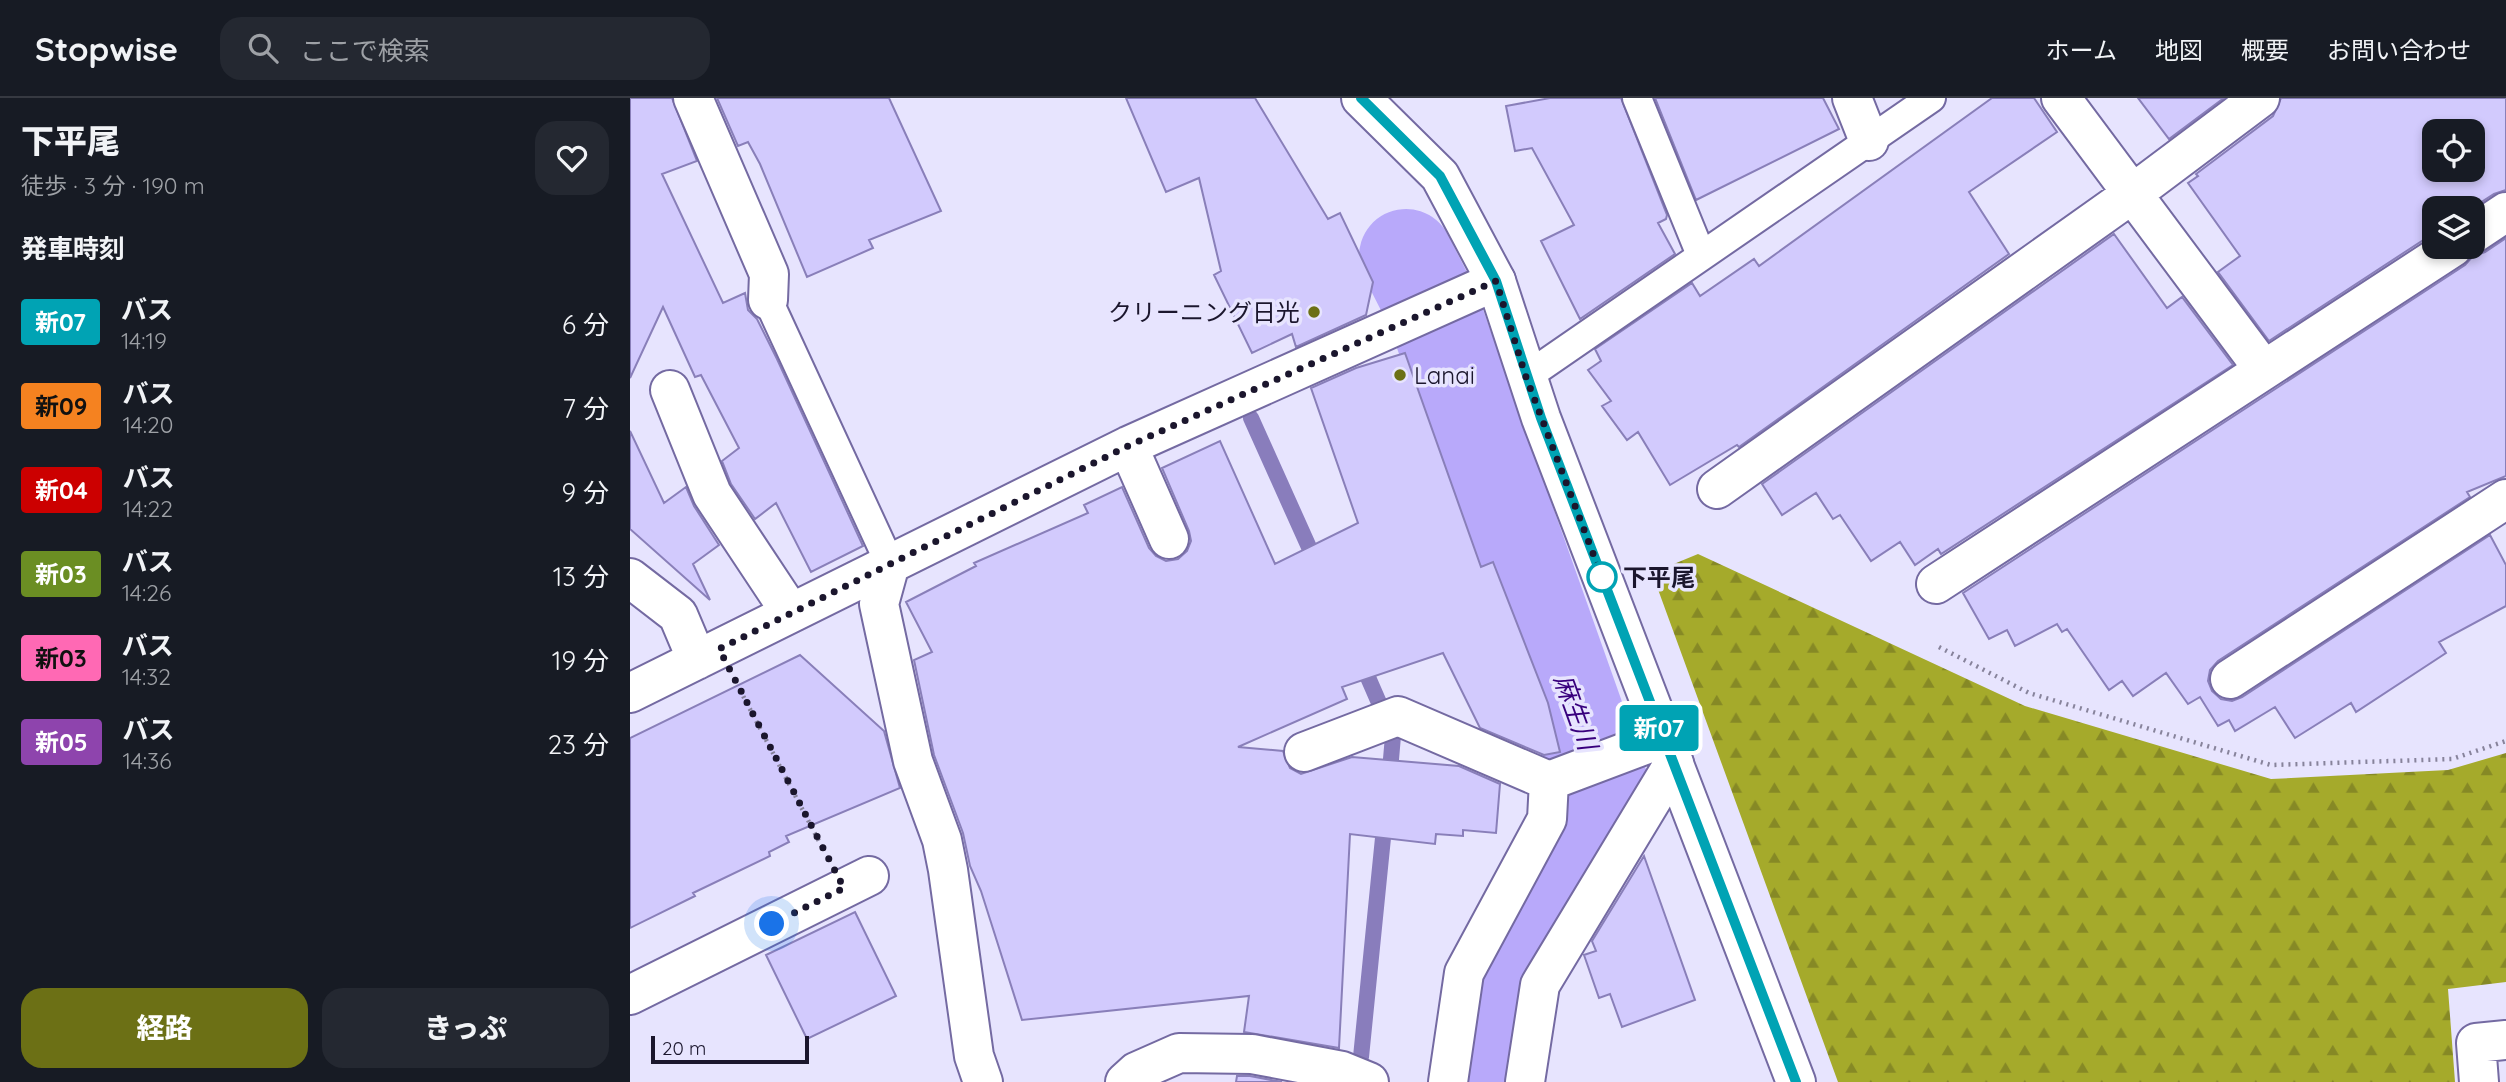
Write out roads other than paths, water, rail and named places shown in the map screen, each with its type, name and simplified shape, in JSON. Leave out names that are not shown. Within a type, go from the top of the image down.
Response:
[{"type":"street","points":[[693,98],[769,274],[768,300]]},
{"type":"street","points":[[1361,98],[1440,176],[1496,281],[1526,377],[1796,1082]]},
{"type":"street","points":[[1852,98],[1869,141]]},
{"type":"street","points":[[2061,98],[2264,370]]},
{"type":"street","points":[[1717,489],[2132,194],[2260,98]]},
{"type":"street","points":[[2485,226],[2506,212]]},
{"type":"street","points":[[1936,584],[2435,259]]},
{"type":"street","points":[[630,693],[1128,446],[1496,281]]},
{"type":"street","points":[[670,390],[712,494],[791,613]]},
{"type":"street","points":[[1128,446],[1169,540]]},
{"type":"street","points":[[2230,679],[2506,499]]},
{"type":"street","points":[[890,564],[878,604],[913,761],[944,850],[974,1056],[983,1082]]},
{"type":"street","points":[[630,578],[678,615],[708,654]]},
{"type":"street","points":[[1304,752],[1398,716],[1561,777],[1616,757],[1668,751]]},
{"type":"street","points":[[1525,1082],[1540,985],[1668,751]]},
{"type":"street","points":[[1448,1082],[1464,973],[1547,819],[1561,777]]},
{"type":"street","points":[[630,995],[856,882]]},
{"type":"street","points":[[2479,1082],[2476,1043],[2506,1040]]},
{"type":"street","points":[[1125,1082],[1136,1072],[1179,1053],[1252,1054],[1342,1072],[1369,1082]]},
{"type":"lane","points":[[1637,98],[1701,256]]},
{"type":"lane","points":[[1526,377],[1931,98]]},
{"type":"lane","points":[[768,300],[890,564]]},
{"type":"waterway","name":"麻生川","points":[[1406,256],[1433,309],[1602,786],[1597,816],[1501,985],[1486,1082]]},
{"type":"waterway","points":[[1251,418],[1317,565]]},
{"type":"waterway","points":[[1360,659],[1380,705]]},
{"type":"waterway","points":[[1389,782],[1393,736]]},
{"type":"waterway","points":[[1361,1057],[1385,818]]},
{"type":"place","name":"クリーニング日光","points":[[1314,312]]},
{"type":"place","name":"Lanai","points":[[1400,375]]},
{"type":"place","name":"下平尾","points":[[1602,577]]}]
